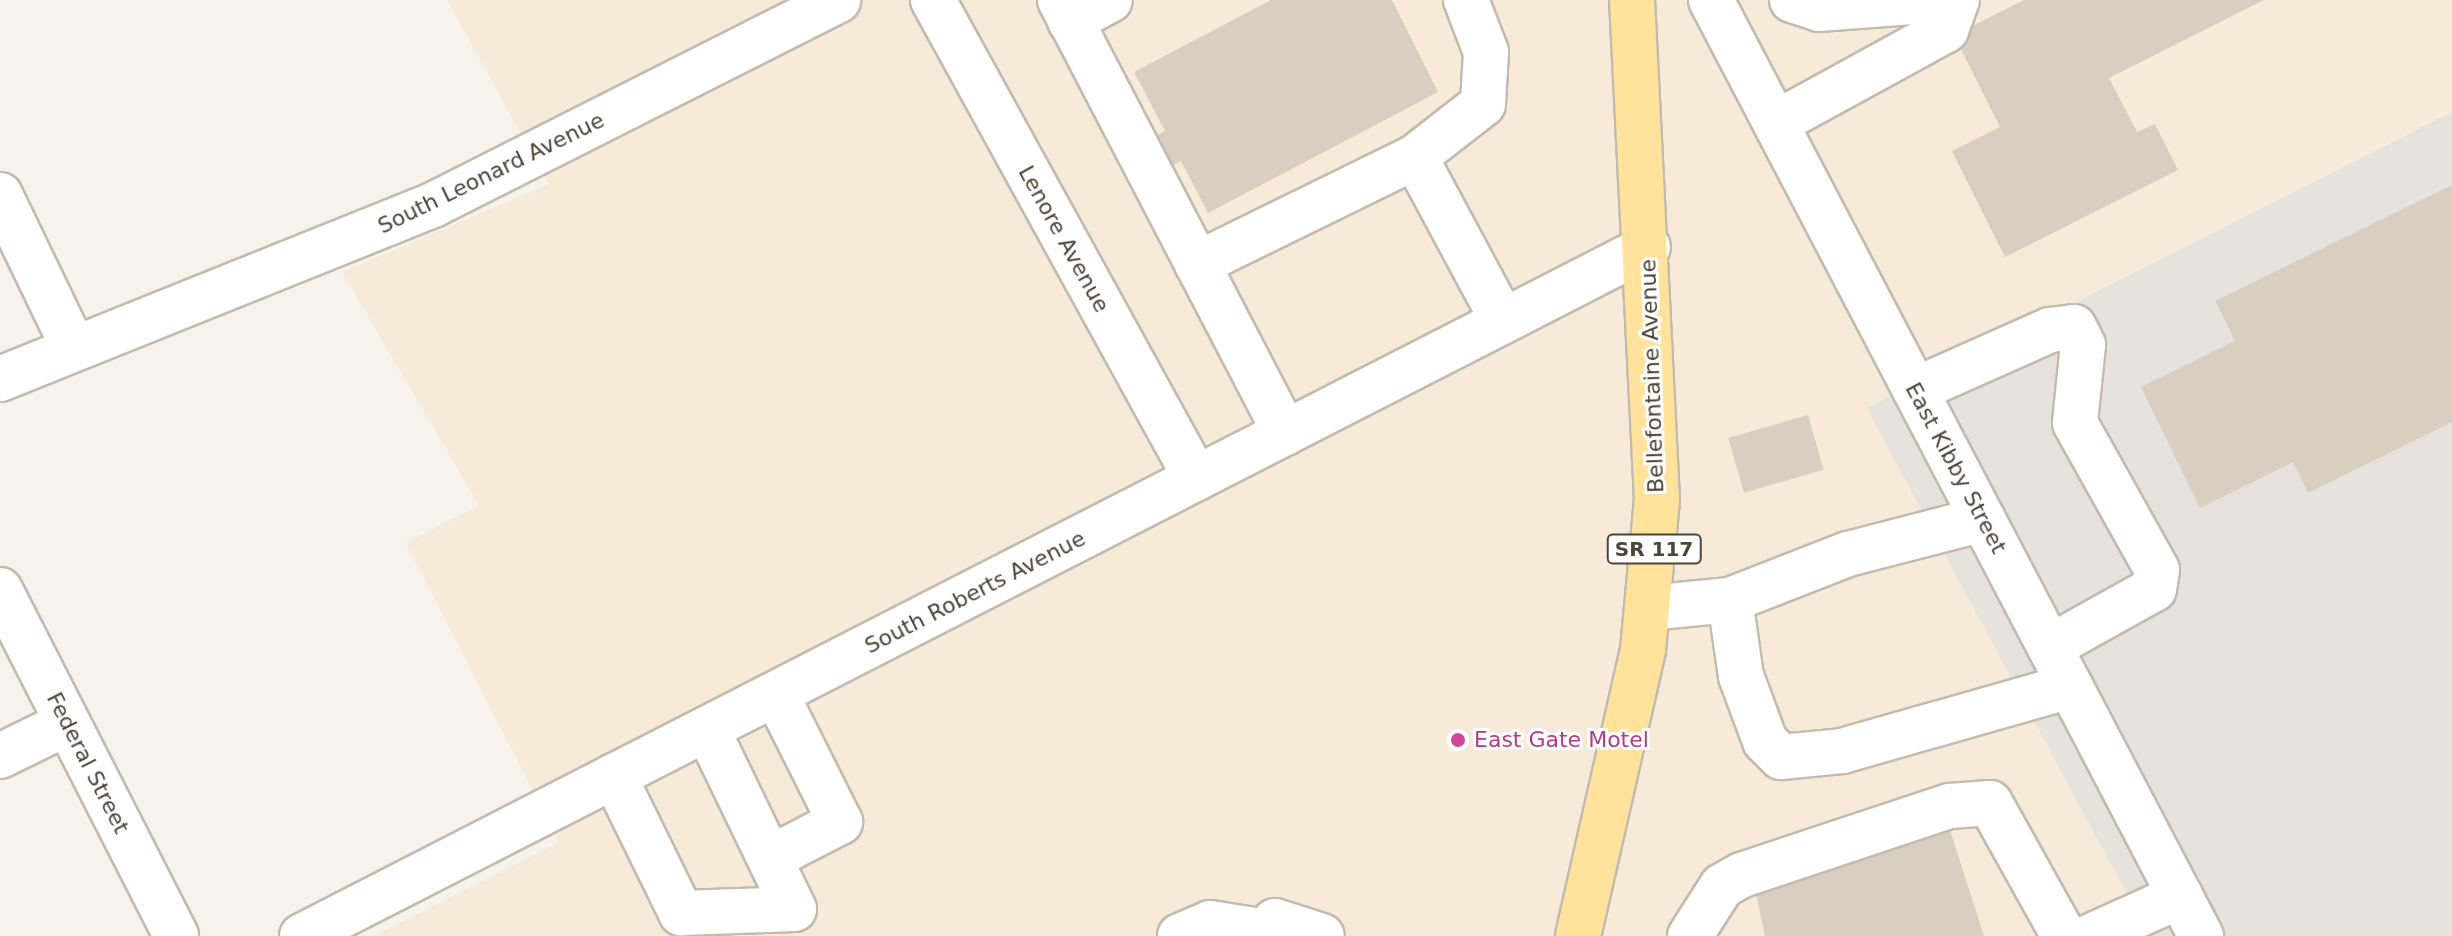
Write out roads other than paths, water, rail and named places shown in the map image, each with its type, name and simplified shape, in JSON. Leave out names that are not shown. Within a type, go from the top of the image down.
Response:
[{"type":"main road","name":"Bellefontaine Avenue","points":[[1578,936],[1648,608],[1658,435],[1632,0]]},
{"type":"street","name":"South Leonard Avenue","points":[[0,379],[73,347],[433,205],[838,0]]},
{"type":"street","name":"Lenore Avenue","points":[[933,0],[1196,478]]},
{"type":"street","points":[[1110,0],[1065,10],[1285,433]]},
{"type":"street","points":[[1197,264],[1415,157],[1483,104],[1486,52],[1466,0]]},
{"type":"street","name":"East Kibby Street","points":[[1711,0],[2201,936]]},
{"type":"street","points":[[1792,0],[1819,9],[1939,0]]},
{"type":"street","points":[[1776,123],[1946,30],[1957,0]]},
{"type":"street","points":[[1415,157],[1503,321]]},
{"type":"street","points":[[0,195],[73,347]]},
{"type":"street","name":"South Roberts Avenue","points":[[302,936],[1648,247]]},
{"type":"street","points":[[1915,390],[2050,330],[2074,327],[2083,345],[2075,401],[2080,436],[2157,570],[2154,589],[2050,647]]},
{"type":"street","points":[[1648,608],[1730,600],[1848,554],[1983,519]]},
{"type":"street","name":"Federal Street","points":[[0,590],[176,936]]},
{"type":"street","points":[[1730,600],[1741,676],[1765,741],[1781,757],[1842,751],[2070,686]]},
{"type":"street","points":[[770,858],[840,822],[776,694]]},
{"type":"street","points":[[0,756],[67,723]]},
{"type":"street","points":[[614,776],[681,913],[794,909],[707,729]]},
{"type":"street","points":[[1691,933],[1722,886],[1742,875],[1950,806],[1990,803],[2086,936],[2180,896]]},
{"type":"street","points":[[1180,936],[1210,923],[1272,935],[1275,921],[1322,936]]},
{"type":"place","name":"East Gate Motel","points":[[1458,740]]}]
